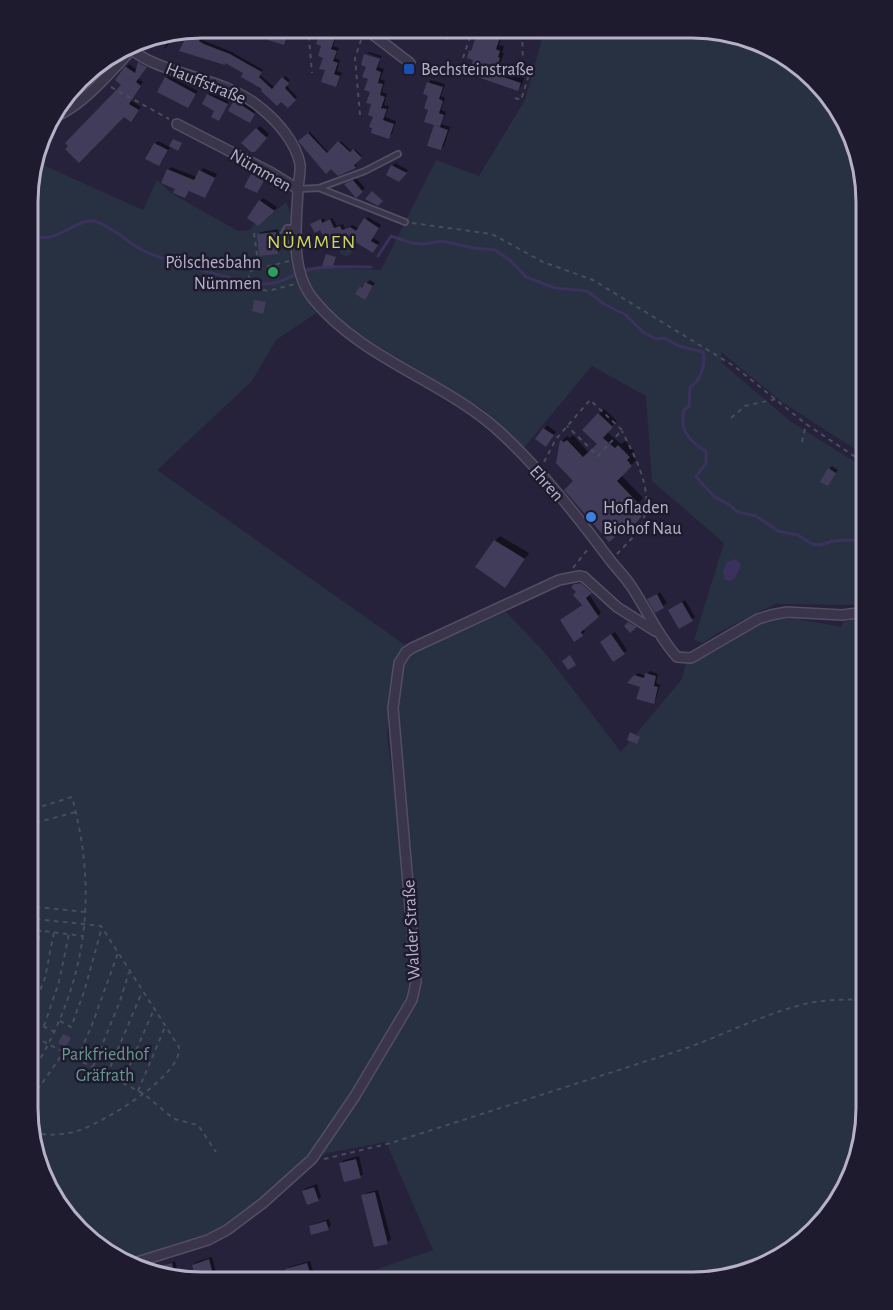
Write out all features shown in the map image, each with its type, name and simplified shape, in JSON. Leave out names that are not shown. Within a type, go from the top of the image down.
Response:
[{"type":"street","points":[[376,37],[410,63]]},
{"type":"street","name":"Hauffstraße","points":[[134,52],[150,61],[231,90],[262,108],[278,124],[296,150],[300,165],[298,189]]},
{"type":"street","points":[[64,113],[76,106],[125,56]]},
{"type":"street","name":"Nümmen","points":[[177,124],[298,189],[297,246],[300,272]]},
{"type":"street","name":"Ehren","points":[[300,272],[319,306],[349,333],[483,417],[538,472],[633,588],[657,633]]},
{"type":"street","points":[[566,578],[584,577],[617,607],[657,633],[677,657],[691,658],[758,619],[771,615],[787,612],[842,615],[856,613]]},
{"type":"street","name":"Walder Straße","points":[[141,1261],[208,1240],[227,1230],[263,1203],[312,1159],[361,1086],[407,1009],[415,990],[411,899],[393,724],[399,663],[406,652],[412,648],[566,578]]},
{"type":"lane","points":[[107,67],[112,69]]},
{"type":"lane","points":[[298,189],[319,188],[365,171],[398,154]]},
{"type":"lane","points":[[319,188],[405,222]]},
{"type":"lane","points":[[297,228],[287,228],[282,237],[287,246],[297,246]]},
{"type":"path","points":[[309,37],[312,73]]},
{"type":"path","points":[[360,115],[355,58],[361,37]]},
{"type":"path","points":[[463,58],[470,37]]},
{"type":"path","points":[[515,98],[521,100],[529,75],[523,67],[522,37]]},
{"type":"path","points":[[100,81],[177,124]]},
{"type":"path","points":[[405,222],[492,234],[543,262],[592,280],[734,366],[806,424],[856,457]]},
{"type":"path","points":[[254,233],[259,269]]},
{"type":"path","points":[[259,269],[300,272],[268,291],[247,286],[250,271],[259,269]]},
{"type":"path","points":[[731,418],[745,406],[776,399]]},
{"type":"path","points":[[538,472],[556,440],[590,400],[622,430],[642,474],[646,489],[646,507],[642,524],[637,532],[611,561]]},
{"type":"path","points":[[802,442],[806,424]]},
{"type":"path","points":[[567,426],[598,456],[622,430]]},
{"type":"path","points":[[566,578],[596,540]]},
{"type":"path","points":[[37,808],[72,797],[85,854],[86,912],[78,969],[60,1022],[37,1065]]},
{"type":"path","points":[[37,822],[76,812]]},
{"type":"path","points":[[37,907],[86,912]]},
{"type":"path","points":[[37,919],[102,927],[179,1047],[179,1058],[144,1094],[114,1114],[81,1130],[58,1134],[40,1134]]},
{"type":"path","points":[[60,1022],[71,1027],[84,992],[102,927]]},
{"type":"path","points":[[37,930],[83,936]]},
{"type":"path","points":[[37,944],[41,930]]},
{"type":"path","points":[[37,997],[45,978],[54,932]]},
{"type":"path","points":[[44,1026],[59,982],[69,934]]},
{"type":"path","points":[[77,1059],[101,1002],[118,953]]},
{"type":"path","points":[[93,1068],[120,1001],[129,970]]},
{"type":"path","points":[[107,1075],[142,991]]},
{"type":"path","points":[[312,1159],[326,1159],[391,1143],[702,1043],[777,1012],[803,1004],[855,1000]]},
{"type":"path","points":[[122,1083],[154,1009]]},
{"type":"path","points":[[37,1022],[55,1032]]},
{"type":"path","points":[[138,1091],[165,1026]]},
{"type":"path","points":[[37,1038],[144,1094],[174,1119],[198,1125],[216,1152]]},
{"type":"path","points":[[37,1090],[63,1052]]},
{"type":"path","points":[[37,1056],[41,1058]]},
{"type":"green space","points":[[542,37],[692,37],[734,43],[764,54],[800,78],[828,110],[847,149],[856,201],[856,449],[782,402],[721,352],[722,363],[790,421],[856,463],[856,605],[775,604],[719,632],[703,643],[694,640],[724,543],[652,481],[646,396],[592,366],[523,449],[483,409],[352,330],[318,298],[306,276],[306,267],[381,270],[436,160],[479,176],[525,100]]},
{"type":"green space","name":"Parkfriedhof Gräfrath","points":[[42,165],[143,210],[157,180],[171,193],[238,231],[250,230],[255,223],[264,221],[286,202],[292,221],[294,260],[299,285],[318,312],[276,340],[252,381],[157,470],[405,645],[395,657],[387,735],[398,818],[413,982],[411,993],[330,1129],[313,1153],[239,1219],[210,1235],[135,1259],[119,1251],[85,1225],[65,1200],[46,1161],[39,1130],[37,1109],[37,201]]},
{"type":"green space","points":[[346,242],[351,244],[353,249],[351,254],[346,256],[341,254],[339,249],[341,244]]},
{"type":"green space","points":[[506,612],[546,654],[621,752],[682,679],[686,663],[712,653],[764,622],[793,618],[841,627],[843,622],[856,619],[855,1120],[847,1161],[839,1181],[815,1217],[783,1245],[744,1264],[713,1271],[369,1272],[433,1250],[386,1142],[322,1154],[416,1005],[422,960],[399,738],[402,667],[410,654]]},
{"type":"shaded area","points":[[736,559],[741,565],[735,578],[730,581],[725,580],[723,571],[727,562]]},
{"type":"building","points":[[201,37],[199,41],[204,44],[230,54],[262,72],[259,77],[272,89],[282,77],[289,83],[285,88],[296,100],[288,108],[281,102],[277,106],[261,91],[262,89],[241,77],[243,73],[225,63],[225,65],[179,51],[185,39]]},
{"type":"building","points":[[269,37],[287,37],[284,45],[268,40]]},
{"type":"building","points":[[318,37],[335,38],[331,49],[337,51],[333,61],[338,63],[334,74],[340,76],[336,87],[321,82],[325,70],[319,69],[323,58],[318,56],[321,46],[316,44]]},
{"type":"building","points":[[476,37],[500,38],[496,49],[500,51],[498,57],[500,58],[495,74],[521,83],[518,91],[469,74],[473,60],[467,58],[469,50],[471,51]]},
{"type":"building","points":[[364,54],[380,59],[376,70],[381,72],[378,83],[383,84],[380,95],[385,97],[381,108],[387,109],[383,120],[394,124],[389,139],[371,133],[372,128],[369,127],[373,117],[368,115],[371,104],[366,103],[370,92],[364,90],[368,79],[362,77],[366,67],[361,65]]},
{"type":"building","points":[[138,62],[147,67],[136,82],[141,86],[129,104],[139,110],[131,122],[124,117],[79,163],[65,149],[68,146],[65,143],[121,85],[115,80],[125,66],[135,73]]},
{"type":"building","points":[[165,77],[196,94],[188,108],[157,92]]},
{"type":"building","points":[[427,82],[443,87],[439,99],[443,101],[439,113],[444,115],[440,127],[424,122],[428,110],[424,108],[428,96],[423,94]]},
{"type":"building","points":[[207,94],[228,104],[219,121],[211,117],[214,111],[202,104]]},
{"type":"building","points":[[234,100],[255,114],[250,123],[228,111]]},
{"type":"building","points":[[434,125],[448,130],[441,150],[427,146]]},
{"type":"building","points":[[256,128],[267,138],[255,152],[251,152],[241,143]]},
{"type":"building","points":[[308,133],[327,153],[338,141],[350,152],[353,149],[362,158],[354,165],[356,168],[338,176],[331,169],[326,174],[298,141]]},
{"type":"building","points":[[173,139],[182,143],[178,151],[169,146]]},
{"type":"building","points":[[154,143],[168,150],[159,166],[145,159]]},
{"type":"building","points":[[391,165],[407,173],[399,182],[386,175]]},
{"type":"building","points":[[167,169],[194,180],[199,170],[215,178],[205,198],[189,191],[185,198],[173,193],[175,189],[161,183]]},
{"type":"building","points":[[252,172],[265,179],[257,193],[244,187]]},
{"type":"building","points":[[353,180],[363,192],[356,198],[344,184]]},
{"type":"building","points":[[372,191],[383,201],[378,206],[365,199]]},
{"type":"building","points":[[259,200],[275,211],[258,226],[247,218]]},
{"type":"building","points":[[364,218],[379,228],[371,241],[378,245],[373,253],[344,235],[327,244],[320,230],[315,233],[310,224],[321,219],[322,223],[330,219],[334,228],[340,226],[342,230],[350,227],[356,231]]},
{"type":"building","points":[[276,232],[278,254],[259,256],[257,234]]},
{"type":"building","points":[[326,254],[336,257],[333,266],[322,266]]},
{"type":"building","points":[[365,282],[373,286],[365,300],[355,294]]},
{"type":"building","points":[[254,300],[266,302],[263,314],[252,311]]},
{"type":"building","points":[[598,413],[613,427],[603,438],[615,448],[618,445],[630,457],[627,460],[632,466],[617,481],[639,504],[634,509],[642,516],[624,536],[621,532],[609,542],[564,490],[573,481],[556,463],[560,440],[564,442],[567,440],[583,457],[597,444],[582,430]]},
{"type":"building","points":[[543,428],[554,435],[546,447],[535,439]]},
{"type":"building","points":[[828,468],[836,473],[828,486],[820,482]]},
{"type":"building","points":[[494,540],[525,559],[505,588],[475,567]]},
{"type":"building","points":[[581,583],[592,593],[586,598],[599,617],[581,632],[583,636],[574,642],[560,620],[582,605],[573,595],[576,592],[571,587]]},
{"type":"building","points":[[657,594],[664,608],[655,613],[647,599]]},
{"type":"building","points":[[682,602],[693,621],[679,629],[668,610]]},
{"type":"building","points":[[628,622],[637,627],[630,633],[624,626]]},
{"type":"building","points":[[611,634],[625,654],[613,662],[600,642]]},
{"type":"building","points":[[570,655],[576,665],[568,670],[562,661]]},
{"type":"building","points":[[645,673],[656,676],[654,686],[658,687],[654,704],[636,699],[640,687],[627,683],[634,675],[644,678]]},
{"type":"building","points":[[630,732],[640,737],[637,744],[627,740]]},
{"type":"building","points":[[63,1034],[71,1038],[66,1047],[58,1043]]},
{"type":"building","points":[[356,1159],[361,1178],[344,1182],[339,1163]]},
{"type":"building","points":[[314,1187],[319,1201],[307,1205],[302,1191]]},
{"type":"building","points":[[375,1192],[388,1244],[374,1247],[361,1195]]},
{"type":"building","points":[[326,1221],[329,1230],[311,1235],[309,1226]]},
{"type":"building","points":[[209,1259],[212,1272],[194,1272],[192,1265]]},
{"type":"building","points":[[172,1263],[174,1270],[161,1267]]},
{"type":"building","points":[[307,1263],[310,1272],[286,1272],[285,1269]]},
{"type":"waterway","points":[[37,236],[55,235],[89,221],[97,222],[138,248],[154,255],[203,271],[258,284],[275,283],[315,268],[371,267]]},
{"type":"waterway","points":[[378,256],[391,236],[412,243],[442,241],[495,250],[511,261],[526,277],[555,288],[587,291],[604,304],[626,315],[643,332],[656,339],[664,338],[679,346],[703,352],[702,372],[690,387],[689,406],[684,410],[683,417],[687,435],[706,452],[706,463],[696,477],[715,497],[738,512],[756,516],[778,531],[798,535],[812,544],[820,545],[833,541],[856,541]]},
{"type":"place","name":"Bechsteinstraße","points":[[409,69]]},
{"type":"place","name":"Pölschesbahn Nümmen","points":[[273,272]]},
{"type":"place","name":"Hofladen Biohof Nau","points":[[591,517]]},
{"type":"district","name":"NÜMMEN","points":[[312,241]]}]
